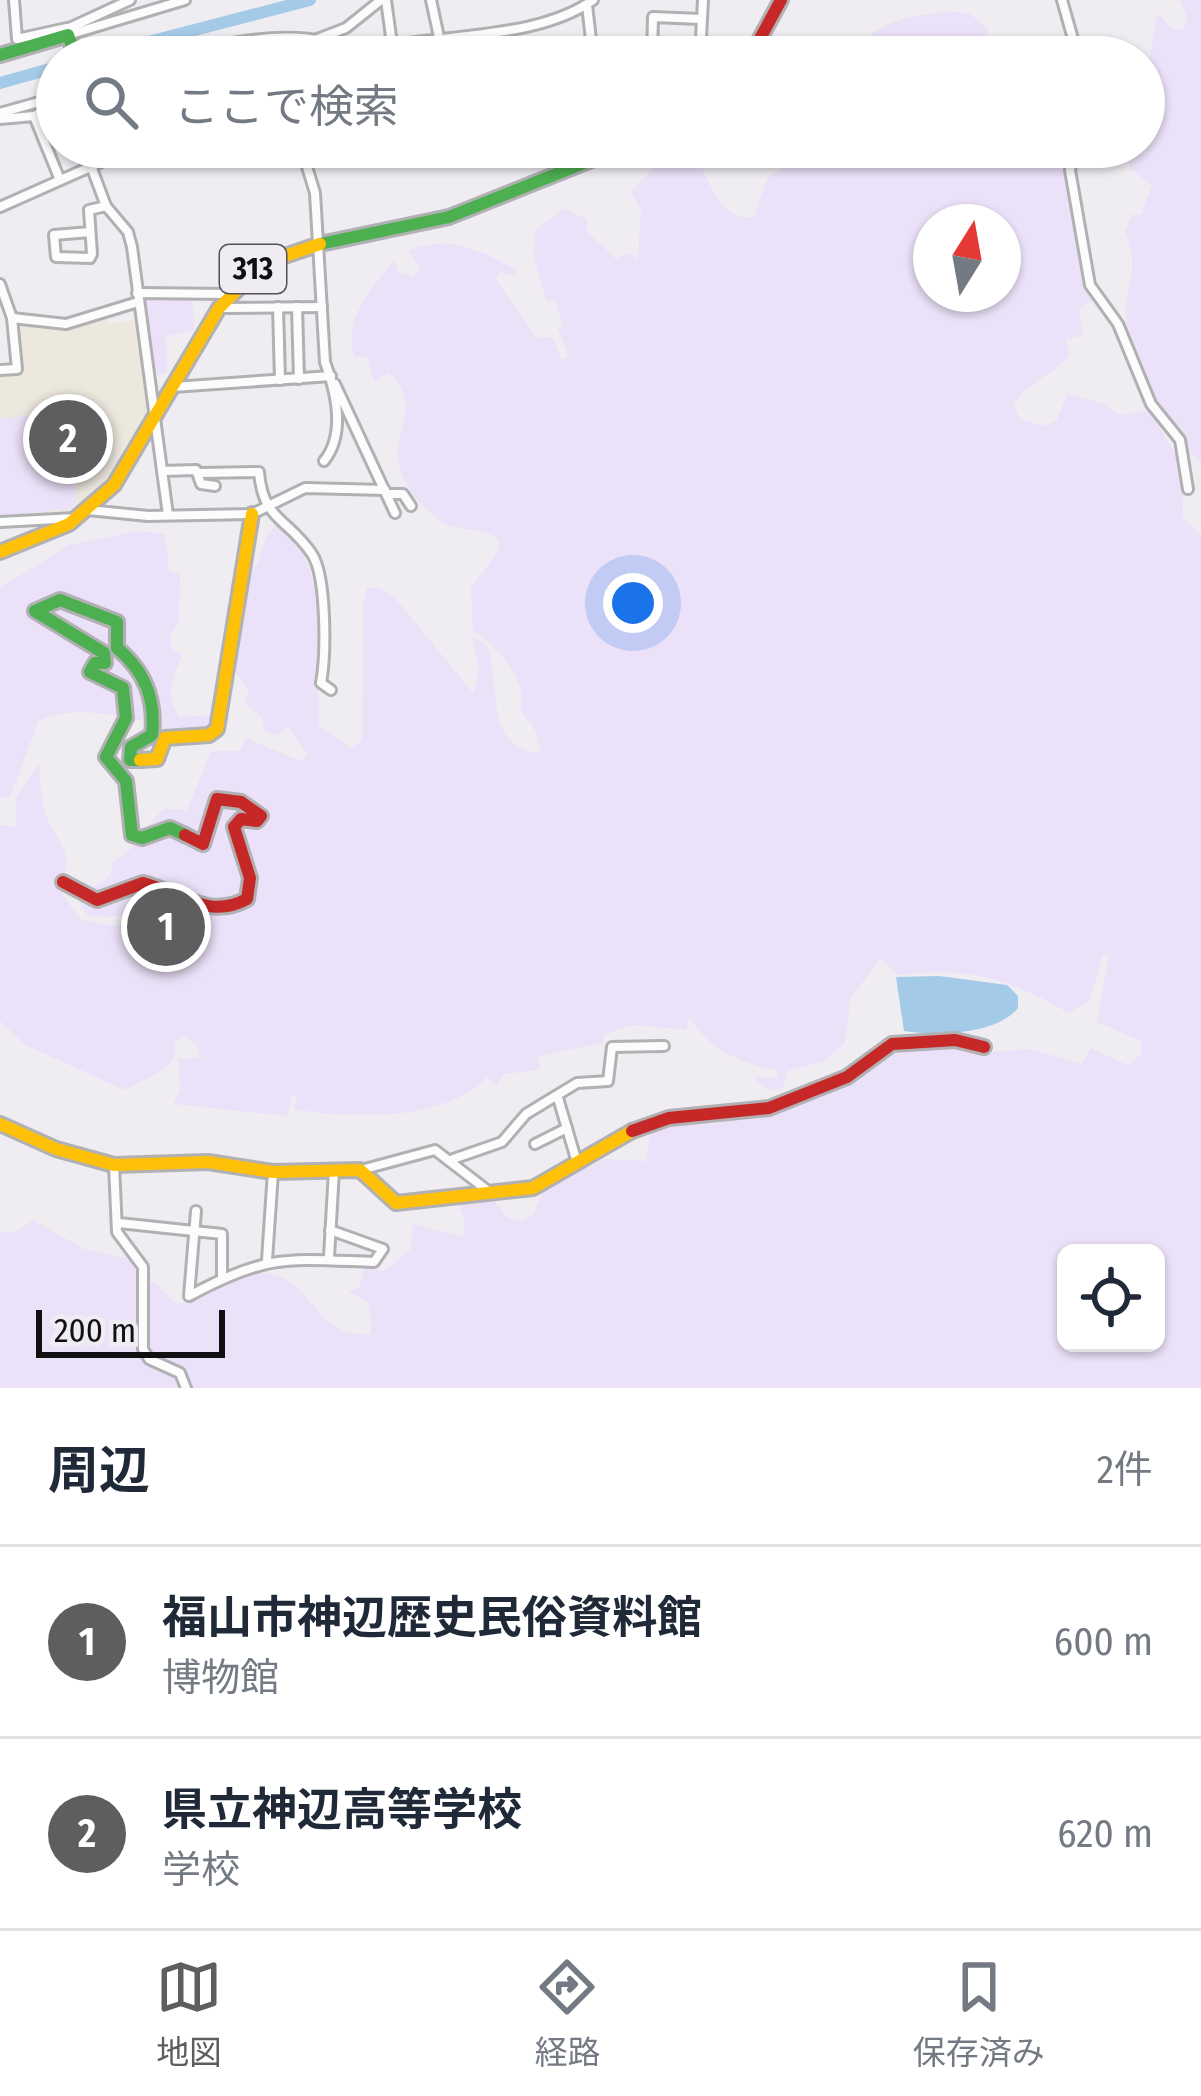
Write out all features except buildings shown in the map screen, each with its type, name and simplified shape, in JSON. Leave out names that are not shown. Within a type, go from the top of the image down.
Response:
[{"type":"main road","points":[[761,36],[781,0]]},
{"type":"main road","points":[[53,36],[67,31],[69,36]]},
{"type":"main road","points":[[0,55],[36,42]]},
{"type":"main road","name":"313","points":[[0,552],[82,514],[126,470],[218,308],[264,262],[317,244],[449,217],[562,168]]},
{"type":"main road","points":[[63,882],[98,902],[143,883],[203,908],[235,908],[248,899],[250,878],[234,827],[241,818],[257,821],[261,816],[241,802],[217,799],[203,844],[170,828],[142,838],[132,835],[126,781],[106,757],[126,718],[123,688],[90,672],[94,663],[105,663],[104,652],[35,611],[60,600],[117,622],[117,648],[140,668],[156,717],[152,735],[131,747],[130,760],[157,759],[165,738],[209,735],[217,729],[259,512]]},
{"type":"main road","points":[[0,1124],[56,1148],[114,1165],[208,1162],[273,1172],[360,1170],[396,1203],[441,1194],[453,1199],[544,1184],[616,1137],[669,1118],[769,1108],[847,1077],[892,1044],[955,1040],[984,1046]]},
{"type":"street","points":[[14,0],[17,39],[67,31],[178,1]]},
{"type":"street","points":[[67,31],[117,2],[130,0]]},
{"type":"street","points":[[326,36],[346,28],[383,0],[390,36]]},
{"type":"street","points":[[431,0],[439,36]]},
{"type":"street","points":[[701,36],[703,0]]},
{"type":"street","points":[[1062,0],[1072,36]]},
{"type":"street","points":[[446,36],[536,23],[590,2],[592,36]]},
{"type":"street","points":[[652,36],[653,17],[701,19]]},
{"type":"street","points":[[0,116],[36,106]]},
{"type":"street","points":[[0,116],[34,116],[36,121]]},
{"type":"street","points":[[55,168],[60,180]]},
{"type":"street","points":[[0,207],[87,168]]},
{"type":"street","points":[[93,168],[106,206],[128,232],[167,515]]},
{"type":"street","points":[[307,168],[314,193],[325,362],[395,513]]},
{"type":"street","points":[[1070,168],[1090,285],[1118,324],[1150,404],[1180,440],[1188,489]]},
{"type":"street","points":[[90,232],[54,235],[56,257],[90,257],[90,232],[89,210],[106,206]]},
{"type":"street","points":[[0,284],[11,317],[17,368],[0,370]]},
{"type":"street","points":[[11,317],[66,324],[137,298],[229,294]]},
{"type":"street","points":[[278,307],[280,380]]},
{"type":"street","points":[[297,307],[299,379]]},
{"type":"street","points":[[218,308],[322,307]]},
{"type":"street","points":[[173,387],[333,379]]},
{"type":"street","points":[[324,461],[335,443],[333,379]]},
{"type":"street","points":[[162,471],[259,472],[259,512]]},
{"type":"street","points":[[200,473],[201,484],[215,486]]},
{"type":"street","points":[[259,512],[305,488],[403,494],[411,506]]},
{"type":"street","points":[[0,522],[82,514],[259,512],[283,519],[316,563],[326,630],[321,683],[331,690]]},
{"type":"street","points":[[453,1159],[502,1142],[526,1114],[577,1083],[608,1081],[612,1047],[664,1046]]},
{"type":"street","points":[[558,1098],[577,1160]]},
{"type":"street","points":[[535,1144],[567,1128]]},
{"type":"street","points":[[360,1170],[422,1151],[453,1159],[492,1194]]},
{"type":"street","points":[[114,1165],[118,1236],[143,1267],[143,1349],[149,1359],[180,1373],[186,1388]]},
{"type":"street","points":[[329,1257],[334,1168]]},
{"type":"street","points":[[267,1260],[273,1172]]},
{"type":"street","points":[[196,1211],[187,1292],[267,1260],[329,1257],[374,1262],[383,1249],[330,1230]]},
{"type":"street","points":[[118,1222],[222,1234],[222,1278]]},
{"type":"shaded area","points":[[1180,0],[1201,0],[1201,464],[1163,414],[1141,373],[1127,333],[1126,314],[1132,266],[1125,232],[1132,215],[1141,214],[1152,185],[1129,168],[1165,168],[1165,36],[1153,36],[1157,13],[1173,30],[1183,29],[1187,17]]},
{"type":"shaded area","points":[[950,11],[970,14],[989,29],[986,36],[870,36],[894,22]]},
{"type":"shaded area","points":[[654,168],[702,168],[723,205],[742,217],[754,217],[766,180],[782,168],[1062,168],[1066,174],[1091,300],[1079,309],[1083,335],[1066,340],[1069,356],[1013,404],[1019,418],[1043,426],[1056,421],[1068,394],[1106,404],[1118,415],[1149,410],[1182,466],[1183,518],[1201,535],[1201,1388],[188,1388],[187,1381],[145,1349],[144,1282],[155,1283],[179,1306],[209,1287],[257,1273],[278,1276],[294,1285],[332,1324],[371,1334],[369,1303],[348,1291],[360,1287],[364,1266],[384,1271],[410,1250],[413,1224],[463,1237],[465,1220],[457,1203],[492,1197],[507,1217],[520,1221],[533,1215],[544,1188],[579,1159],[589,1167],[605,1159],[646,1161],[650,1134],[666,1126],[688,1120],[713,1124],[783,1109],[905,1045],[991,1052],[1030,1049],[1081,1064],[1091,1048],[1127,1065],[1141,1055],[1141,1041],[1097,1022],[1109,955],[1103,955],[1090,1000],[1069,1013],[987,978],[946,972],[897,975],[880,958],[850,1000],[845,1043],[824,1061],[788,1071],[782,1089],[767,1089],[753,1077],[777,1078],[778,1071],[726,1053],[688,1017],[687,1030],[634,1025],[606,1034],[602,1043],[538,1056],[540,1070],[504,1074],[497,1086],[487,1077],[447,1102],[396,1114],[342,1115],[294,1109],[297,1096],[292,1095],[288,1116],[174,1104],[180,1088],[178,1059],[199,1058],[198,1047],[185,1036],[174,1042],[175,1058],[160,1072],[125,1090],[25,1045],[0,1021],[0,825],[16,827],[16,798],[39,763],[45,812],[66,858],[64,874],[55,875],[54,883],[81,920],[114,926],[144,918],[159,936],[182,940],[186,913],[161,908],[112,917],[86,914],[70,882],[88,891],[110,876],[114,861],[165,809],[187,810],[211,751],[239,751],[246,738],[300,761],[308,755],[288,727],[278,736],[265,732],[262,718],[244,702],[249,691],[231,666],[247,567],[257,566],[267,535],[279,521],[297,543],[316,592],[319,725],[350,748],[362,741],[363,602],[367,588],[380,588],[396,599],[473,693],[479,671],[472,636],[487,645],[501,726],[522,748],[541,753],[536,732],[520,709],[515,676],[491,644],[473,631],[471,588],[498,551],[499,539],[445,523],[414,495],[401,474],[398,455],[405,406],[402,390],[389,373],[374,382],[367,357],[355,357],[352,331],[369,292],[395,260],[398,272],[413,277],[420,269],[408,251],[452,244],[517,270],[514,276],[500,272],[495,278],[537,338],[552,337],[562,360],[568,355],[558,329],[563,324],[555,301],[546,300],[534,258],[535,230],[564,209],[587,219],[587,231],[616,259],[628,253],[638,259],[641,210],[631,192]]},
{"type":"shaded area","points":[[192,296],[194,330],[166,336],[167,373],[152,375],[142,299]]},
{"type":"shaded area","points":[[105,312],[108,324],[138,320],[151,412],[110,478],[74,510],[0,518],[0,373],[20,371],[14,324],[56,325]]},
{"type":"shaded area","points":[[47,414],[48,423],[56,423],[57,428],[76,428],[76,500],[71,509],[0,516],[0,418]]},
{"type":"shaded area","points":[[138,531],[165,534],[169,570],[180,574],[179,621],[170,636],[172,650],[182,654],[172,685],[175,708],[180,717],[215,715],[213,725],[206,730],[162,729],[142,745],[149,723],[136,719],[80,712],[39,720],[10,797],[0,798],[0,588],[69,545]]},
{"type":"shaded area","points":[[33,1220],[84,1249],[135,1260],[140,1348],[184,1388],[0,1388],[0,1232],[15,1232]]},
{"type":"water","points":[[939,976],[1007,985],[1018,996],[1018,1008],[981,1028],[948,1033],[904,1031],[896,977]]},
{"type":"waterway","points":[[172,36],[310,0]]},
{"type":"waterway","points":[[0,83],[36,73]]},
{"type":"traffic: fast","points":[[65,36],[68,36]]},
{"type":"traffic: fast","points":[[0,55],[36,44]]},
{"type":"traffic: fast","points":[[320,244],[449,217],[572,168]]},
{"type":"traffic: fast","points":[[140,760],[130,760],[131,747],[152,735],[152,709],[141,676],[117,648],[117,622],[60,600],[35,611],[104,653],[105,663],[95,663],[90,672],[123,688],[126,718],[106,757],[126,781],[132,835],[142,838],[170,828],[185,835]]},
{"type":"traffic: slow","points":[[0,552],[69,524],[114,485],[219,308],[264,263],[320,244]]},
{"type":"traffic: slow","points":[[140,760],[157,759],[165,738],[209,735],[217,729],[252,514]]},
{"type":"traffic: slow","points":[[0,1124],[56,1149],[114,1165],[208,1162],[273,1172],[360,1170],[396,1203],[533,1188],[632,1131]]},
{"type":"traffic: jam","points":[[761,36],[781,0]]},
{"type":"traffic: jam","points":[[63,882],[97,900],[143,883],[207,906],[247,899],[250,878],[234,827],[241,819],[257,821],[261,816],[241,802],[217,799],[203,844],[185,835]]},
{"type":"traffic: jam","points":[[632,1131],[669,1118],[769,1108],[847,1077],[892,1044],[955,1040],[984,1047]]},
{"type":"place","name":"県立神辺高等学校","points":[[68,439]]},
{"type":"place","name":"福山市神辺歴史民俗資料館","points":[[166,927]]}]
